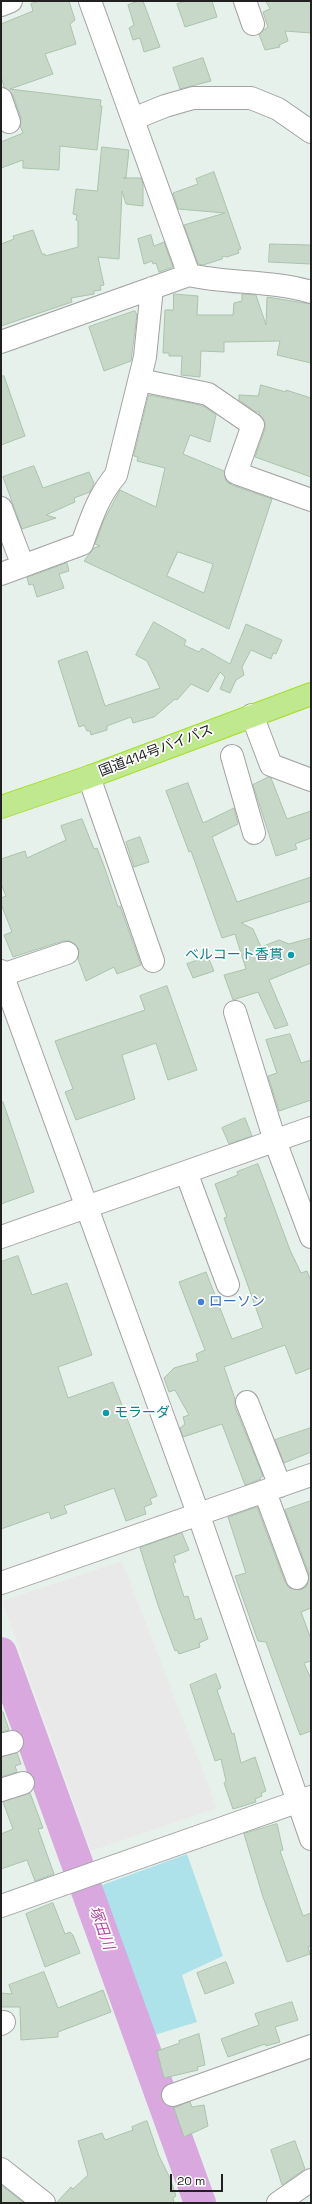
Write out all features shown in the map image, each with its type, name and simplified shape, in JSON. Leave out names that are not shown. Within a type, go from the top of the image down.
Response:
[{"type":"highway","name":"国道414号バイパス","points":[[1,807],[89,777],[311,694]]},
{"type":"street","points":[[1,5],[12,1]]},
{"type":"street","points":[[90,1],[189,276]]},
{"type":"street","points":[[245,1],[253,24]]},
{"type":"street","points":[[132,119],[165,106],[193,98],[251,98],[278,109],[311,132]]},
{"type":"street","points":[[1,99],[9,122]]},
{"type":"street","points":[[1,342],[189,276],[205,279],[285,285],[311,292]]},
{"type":"street","points":[[1,574],[82,544],[93,511],[104,490],[116,474],[145,357],[152,288]]},
{"type":"street","points":[[140,380],[208,394],[253,425],[236,473],[311,500]]},
{"type":"street","points":[[1,508],[23,566]]},
{"type":"street","points":[[252,715],[271,765],[311,780]]},
{"type":"street","points":[[232,756],[254,833]]},
{"type":"street","points":[[89,777],[153,961]]},
{"type":"street","points":[[67,953],[2,973],[8,1013],[88,1207],[198,1516],[304,1799],[311,1839]]},
{"type":"street","points":[[235,1012],[275,1141],[311,1237]]},
{"type":"street","points":[[1,1237],[311,1128]]},
{"type":"street","points":[[186,1172],[228,1285]]},
{"type":"street","points":[[247,1402],[273,1489],[297,1578]]},
{"type":"street","points":[[1,1583],[198,1516],[311,1475]]},
{"type":"street","points":[[1,1790],[23,1783]]},
{"type":"street","points":[[1,1906],[91,1876],[304,1799]]},
{"type":"street","points":[[173,2095],[311,2046]]},
{"type":"street","points":[[1,2169],[44,2203]]},
{"type":"street","points":[[278,2203],[311,2180]]},
{"type":"shaded area","points":[[122,1561],[217,1808],[91,1851],[2,1601]]},
{"type":"shaded area","points":[[187,1854],[223,1956],[182,1975],[197,2022],[148,2037],[94,1888]]},
{"type":"building","points":[[40,1],[69,1],[75,20],[70,24],[76,44],[45,54],[53,74],[10,89],[101,100],[100,106],[102,106],[97,150],[60,146],[59,170],[23,168],[23,160],[1,168],[1,142],[23,133],[20,126],[21,118],[13,95],[4,87],[1,76],[1,24],[33,11],[31,4]]},
{"type":"building","points":[[143,1],[160,47],[144,52],[140,38],[133,40],[129,28],[134,25],[128,5]]},
{"type":"building","points":[[187,1],[212,1],[217,17],[185,27],[177,4]]},
{"type":"building","points":[[266,1],[311,1],[311,33],[285,31],[288,41],[279,45],[280,47],[265,50],[259,34],[268,27],[263,12],[270,9]]},
{"type":"building","points":[[203,58],[211,81],[180,89],[173,68]]},
{"type":"building","points":[[102,147],[129,150],[126,178],[141,178],[143,184],[143,206],[126,204],[122,191],[119,259],[98,257],[104,285],[100,286],[101,290],[94,291],[94,294],[71,298],[72,302],[1,326],[1,244],[14,239],[13,236],[33,230],[42,254],[45,254],[45,256],[78,247],[78,221],[76,220],[77,215],[73,214],[76,189],[97,191]]},
{"type":"building","points":[[214,172],[241,249],[238,250],[239,253],[227,257],[223,256],[222,259],[203,265],[198,264],[184,225],[225,213],[178,209],[173,193],[198,184],[196,179]]},
{"type":"building","points":[[151,235],[154,246],[164,242],[173,267],[159,272],[156,263],[153,264],[152,261],[144,264],[138,239]]},
{"type":"building","points":[[270,244],[311,245],[311,264],[269,262]]},
{"type":"building","points":[[174,294],[198,296],[197,315],[233,315],[234,303],[242,301],[242,294],[256,295],[266,325],[267,297],[311,304],[311,363],[277,355],[280,341],[224,342],[224,352],[201,351],[200,377],[181,375],[182,356],[169,356],[169,353],[163,353],[165,310],[173,310]]},
{"type":"building","points":[[135,311],[137,315],[131,361],[104,371],[89,327]]},
{"type":"building","points":[[4,376],[25,436],[1,445],[1,377]]},
{"type":"building","points":[[261,385],[286,392],[286,390],[311,398],[311,477],[255,457],[265,429],[265,422],[259,414],[260,412],[256,412],[239,400],[239,395],[258,396]]},
{"type":"building","points":[[149,395],[196,404],[205,407],[216,415],[210,442],[190,435],[183,454],[224,471],[226,481],[232,485],[272,499],[229,629],[84,561],[94,548],[100,546],[95,544],[103,522],[120,490],[156,507],[165,468],[137,461],[138,457],[134,456]],"holes":[[[178,552],[213,564],[204,593],[167,576]]]},
{"type":"building","points":[[34,466],[43,488],[89,472],[94,483],[90,492],[74,498],[75,502],[46,515],[56,518],[22,529],[3,477]]},
{"type":"building","points":[[67,563],[69,571],[59,574],[64,588],[37,597],[33,584],[29,585],[27,578]]},
{"type":"building","points":[[154,622],[186,640],[184,645],[199,652],[202,648],[230,664],[246,624],[282,640],[276,654],[273,653],[271,659],[251,650],[242,667],[244,675],[236,680],[230,693],[220,689],[225,677],[220,672],[208,692],[191,684],[177,700],[175,699],[154,717],[133,723],[131,717],[107,726],[107,730],[91,735],[90,731],[87,731],[84,725],[79,727],[58,661],[87,651],[105,706],[160,688],[147,661],[136,655]]},
{"type":"building","points":[[269,777],[271,778],[287,819],[311,811],[311,838],[295,844],[297,849],[276,856],[253,785]]},
{"type":"building","points":[[188,783],[203,823],[234,808],[238,824],[212,837],[237,902],[311,877],[311,901],[241,923],[253,929],[261,947],[279,940],[289,944],[311,938],[311,963],[269,980],[288,1025],[275,1029],[258,992],[233,1000],[224,975],[246,969],[235,934],[222,938],[191,851],[189,852],[166,791]]},
{"type":"building","points":[[82,819],[94,849],[97,848],[141,965],[117,974],[114,967],[86,981],[78,959],[79,949],[70,941],[63,941],[13,957],[4,935],[12,932],[1,904],[1,898],[6,896],[1,884],[1,859],[25,851],[27,858],[66,840],[61,826]]},
{"type":"building","points":[[140,837],[149,862],[134,867],[126,842]]},
{"type":"building","points":[[208,957],[214,971],[193,978],[187,964]]},
{"type":"building","points":[[167,986],[197,1070],[168,1080],[156,1043],[122,1055],[135,1099],[76,1120],[65,1092],[73,1089],[55,1041],[145,1010],[140,996]]},
{"type":"building","points":[[290,1034],[301,1063],[311,1060],[311,1100],[279,1111],[268,1076],[277,1073],[266,1040]]},
{"type":"building","points":[[3,1102],[34,1192],[1,1204],[1,1103]]},
{"type":"building","points":[[245,1118],[252,1136],[229,1144],[222,1128]]},
{"type":"building","points":[[258,1164],[290,1250],[301,1273],[307,1271],[311,1281],[311,1368],[296,1374],[285,1345],[224,1367],[235,1399],[235,1407],[263,1476],[260,1478],[261,1479],[245,1485],[222,1424],[183,1437],[180,1428],[185,1424],[183,1417],[189,1415],[175,1390],[169,1392],[164,1378],[174,1368],[198,1361],[196,1354],[205,1350],[179,1282],[206,1272],[232,1339],[263,1328],[224,1218],[227,1217],[215,1184],[238,1175],[237,1172]]},
{"type":"building","points":[[18,1256],[32,1295],[67,1283],[92,1355],[58,1367],[68,1398],[113,1382],[157,1496],[150,1499],[152,1504],[144,1507],[146,1514],[126,1521],[114,1488],[64,1506],[67,1513],[51,1519],[49,1512],[1,1529],[1,1262]]},
{"type":"building","points":[[311,1428],[311,1452],[284,1463],[275,1440]]},
{"type":"building","points":[[311,1501],[311,1608],[301,1612],[311,1639],[311,1661],[304,1663],[311,1679],[311,1731],[300,1735],[266,1642],[258,1641],[235,1576],[246,1573],[228,1517],[257,1507],[285,1582],[289,1588],[301,1590],[307,1586],[309,1574],[285,1510]]},
{"type":"building","points":[[182,1533],[189,1550],[174,1556],[176,1562],[173,1563],[184,1597],[188,1596],[195,1620],[201,1618],[208,1639],[199,1643],[200,1647],[179,1654],[177,1650],[175,1651],[158,1605],[140,1548]]},
{"type":"building","points":[[216,1674],[221,1688],[217,1690],[232,1734],[234,1733],[241,1763],[255,1757],[266,1791],[261,1793],[262,1796],[255,1799],[256,1802],[233,1809],[224,1783],[226,1781],[221,1759],[215,1761],[190,1685]]},
{"type":"building","points":[[3,1712],[9,1730],[1,1732],[1,1713]]},
{"type":"building","points":[[17,1753],[21,1764],[15,1766],[17,1772],[1,1777],[1,1757]]},
{"type":"building","points":[[30,1793],[43,1828],[38,1829],[54,1874],[35,1881],[27,1860],[1,1869],[1,1834],[13,1829],[3,1802]]},
{"type":"building","points":[[277,1824],[283,1850],[280,1851],[303,1916],[311,1913],[311,1946],[308,1947],[310,1954],[287,1962],[263,1897],[244,1834]]},
{"type":"building","points":[[53,1903],[65,1934],[70,1932],[73,1935],[80,1953],[45,1967],[26,1914]]},
{"type":"building","points":[[226,1962],[234,1983],[205,1994],[197,1973]]},
{"type":"building","points":[[44,1972],[58,2008],[103,1990],[111,2012],[58,2032],[58,2037],[21,2040],[20,2007],[1,2007],[1,1993],[12,1994],[9,1985]]},
{"type":"building","points":[[292,2002],[298,2020],[275,2027],[280,2042],[266,2046],[265,2044],[228,2057],[221,2039],[259,2025],[255,2014]]},
{"type":"building","points":[[199,2034],[205,2065],[197,2067],[198,2070],[164,2078],[157,2051],[180,2043],[179,2041]]},
{"type":"building","points":[[190,2102],[192,2107],[204,2105],[208,2126],[184,2137],[174,2108]]},
{"type":"building","points":[[147,2121],[159,2156],[170,2178],[176,2196],[173,2198],[174,2203],[56,2203],[71,2187],[73,2189],[88,2175],[78,2141],[102,2133],[105,2140],[133,2130],[132,2127]]},
{"type":"building","points":[[295,2141],[305,2169],[282,2185],[271,2150]]},
{"type":"building","points":[[1,2185],[24,2203],[1,2203]]},
{"type":"waterway","name":"塚田川","points":[[1,1653],[200,2203]]},
{"type":"place","name":"ベルコート香貫","points":[[291,955]]},
{"type":"place","name":"ローソン","points":[[201,1302]]},
{"type":"place","name":"モラーダ","points":[[106,1413]]}]
